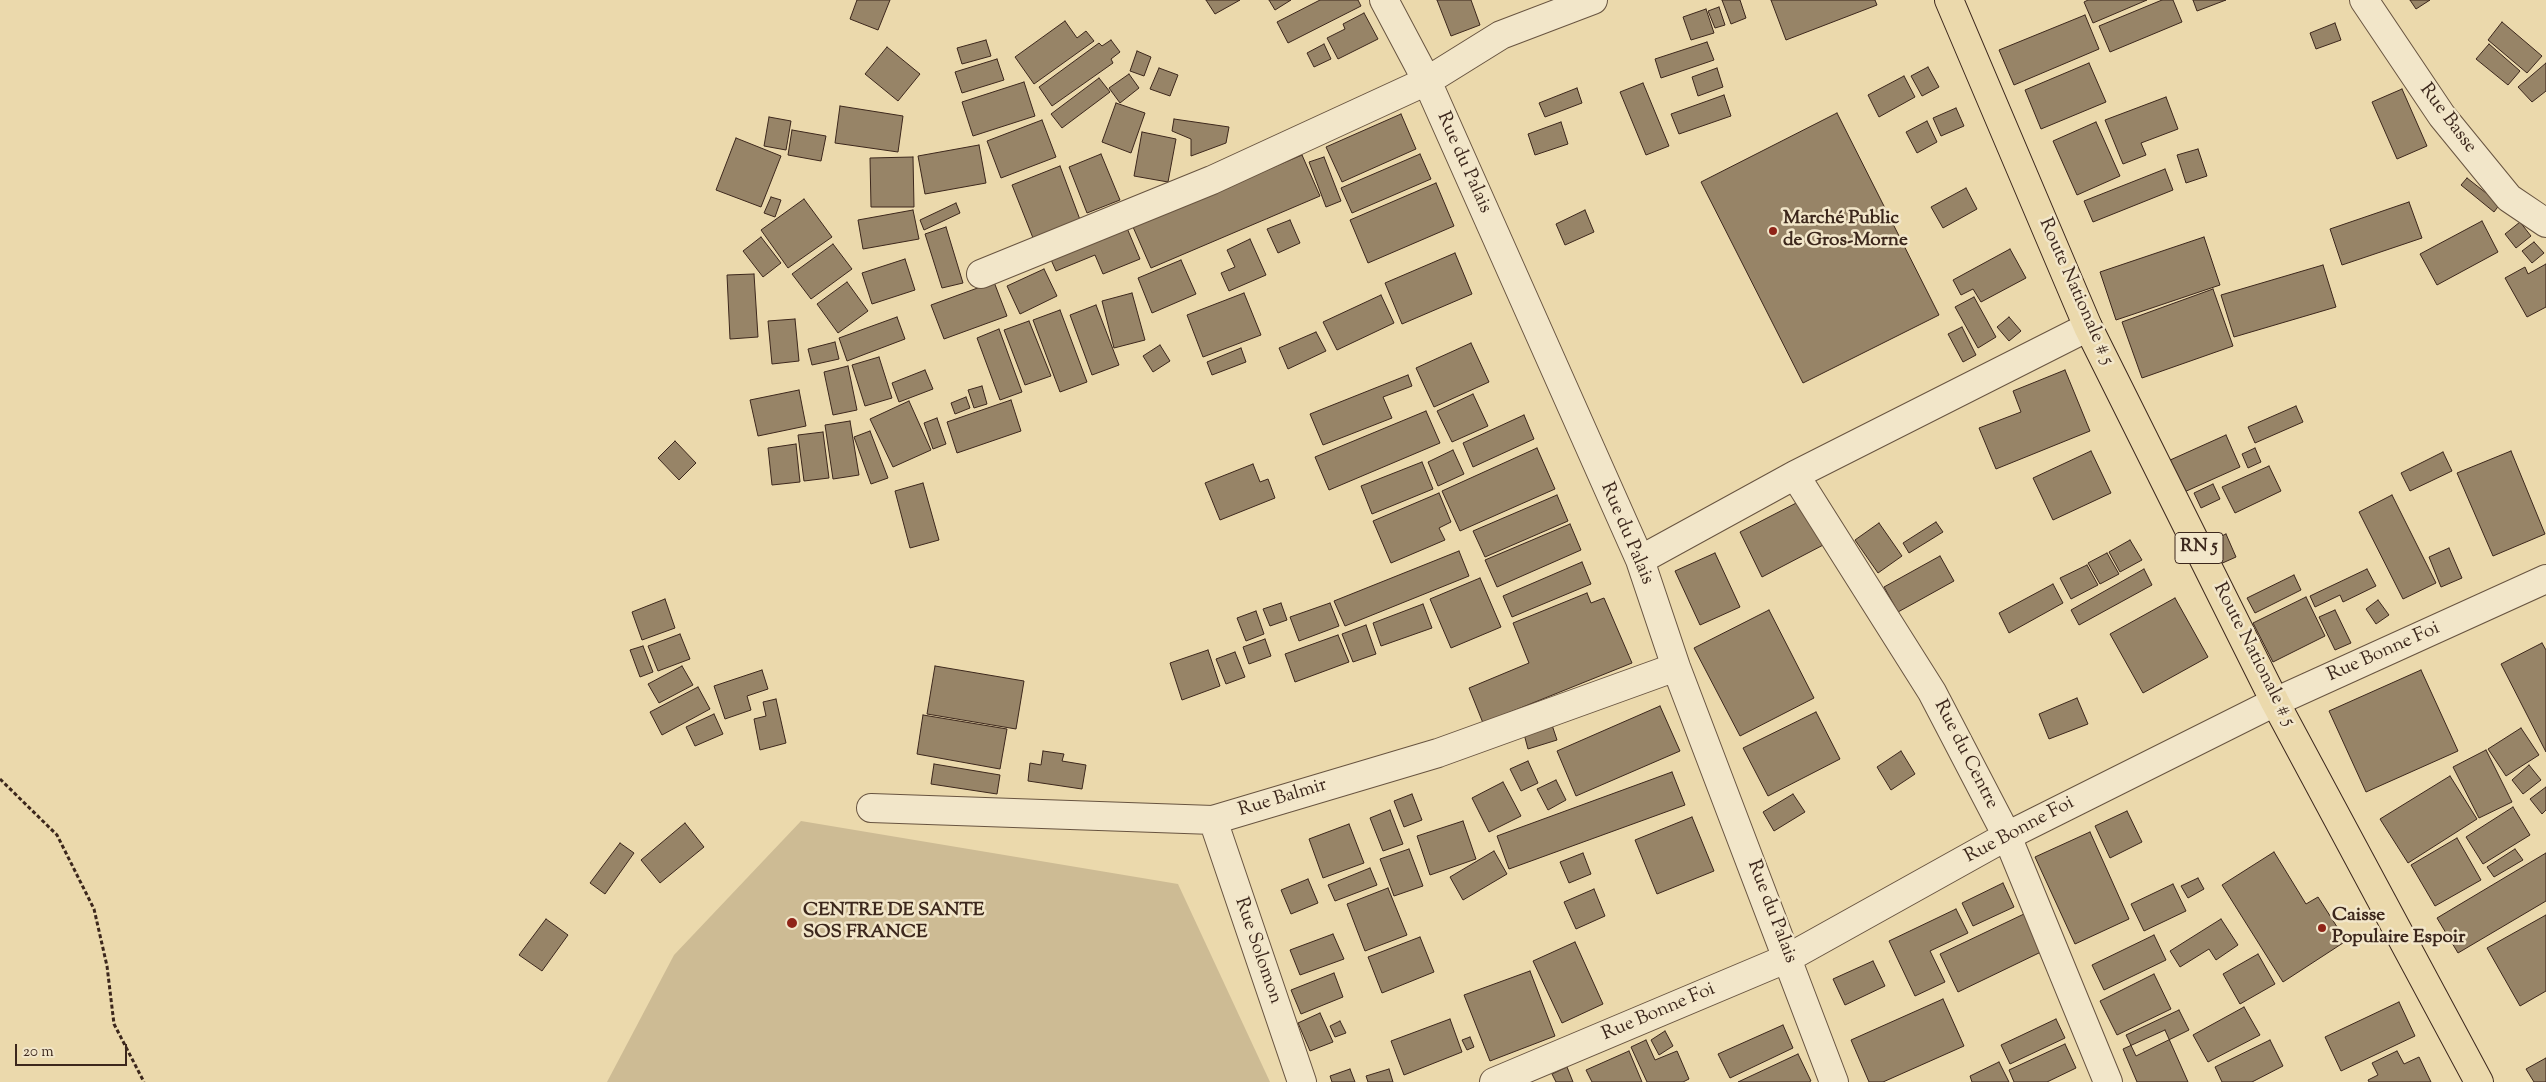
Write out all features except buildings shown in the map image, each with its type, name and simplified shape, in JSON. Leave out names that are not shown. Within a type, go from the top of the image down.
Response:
[{"type":"main road","name":"Route Nationale # 5","points":[[1949,0],[2088,327],[2276,702],[2479,1082]]},
{"type":"street","name":"Rue du Palais","points":[[1384,0],[1427,81],[1640,560],[1676,667],[1834,1082]]},
{"type":"street","points":[[981,274],[1212,180],[1427,81],[1501,35],[1593,0]]},
{"type":"street","name":"Rue Basse","points":[[2364,0],[2442,116],[2460,139],[2509,198],[2546,223]]},
{"type":"street","points":[[1640,560],[1795,475],[2088,327]]},
{"type":"street","name":"Rue du Centre","points":[[1795,475],[1932,692],[2007,836],[2108,1082]]},
{"type":"street","name":"Rue Bonne Foi","points":[[1494,1082],[1788,958],[2007,836],[2276,702],[2546,579]]},
{"type":"street","name":"Rue Balmir","points":[[871,808],[1212,820],[1438,753],[1676,667]]},
{"type":"street","name":"Rue Solomon","points":[[1212,820],[1302,1082]]},
{"type":"path","points":[[0,779],[57,835],[94,909],[107,966],[114,1024],[144,1082]]},
{"type":"shaded area","points":[[801,821],[1178,884],[1270,1082],[607,1082],[674,955]]},
{"type":"place","name":"Marché Public de Gros-Morne","points":[[1773,231]]},
{"type":"place","name":"CENTRE DE SANTE SOS FRANCE","points":[[792,923]]},
{"type":"place","name":"Caisse Populaire Espoir","points":[[2322,928]]}]
